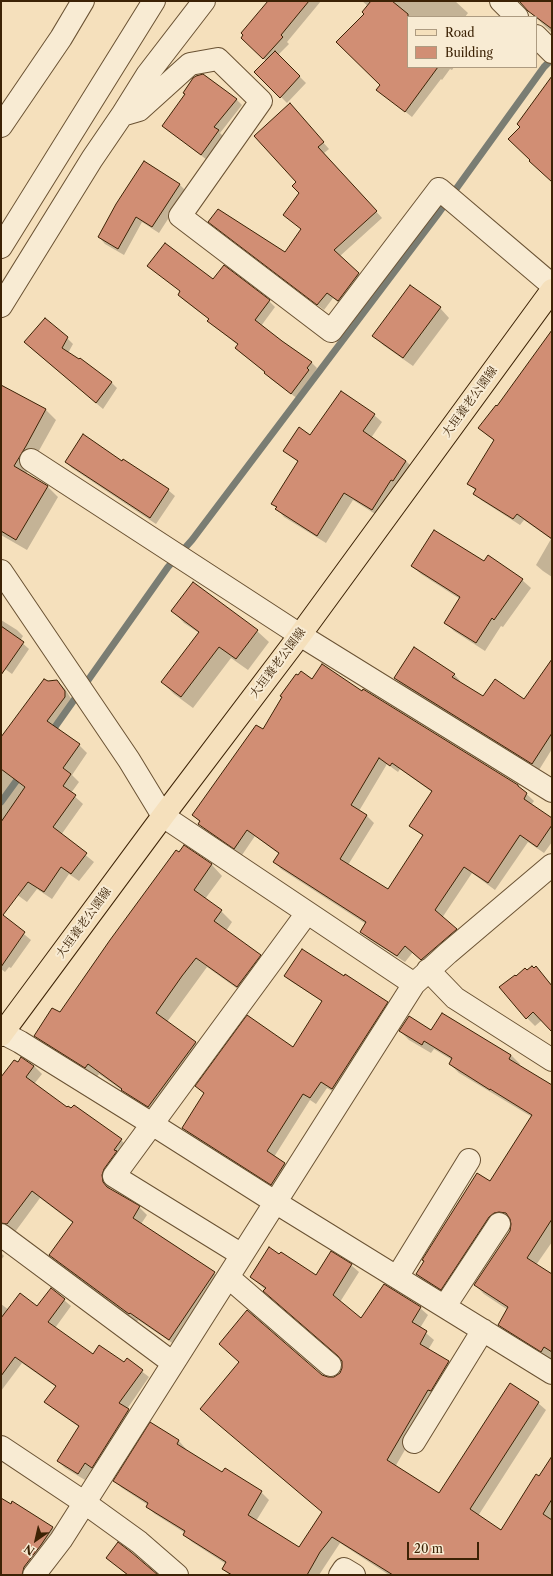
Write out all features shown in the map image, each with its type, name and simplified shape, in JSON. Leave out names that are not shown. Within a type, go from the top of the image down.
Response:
[{"type":"main road","name":"大垣養老公園線","points":[[2,1034],[163,816],[548,303]]},
{"type":"street","points":[[1,126],[61,38],[82,1]]},
{"type":"street","points":[[1,247],[154,1]]},
{"type":"street","points":[[1,306],[92,159],[147,75],[204,1]]},
{"type":"street","points":[[501,1],[516,16]]},
{"type":"street","points":[[122,115],[139,110],[190,64],[218,59],[261,101],[180,216],[331,331],[439,189],[552,285]]},
{"type":"street","points":[[31,460],[300,635],[551,787]]},
{"type":"street","points":[[2,576],[128,760],[163,816],[307,913],[421,977],[552,1060]]},
{"type":"street","points":[[34,1575],[61,1540],[85,1503],[275,1202],[421,977],[552,865]]},
{"type":"street","points":[[242,1255],[114,1176],[307,913]]},
{"type":"street","points":[[2,1034],[20,1042],[552,1373]]},
{"type":"street","points":[[397,1277],[469,1160]]},
{"type":"street","points":[[445,1306],[499,1224]]},
{"type":"street","points":[[1,1235],[173,1363]]},
{"type":"street","points":[[228,1277],[330,1365]]},
{"type":"street","points":[[414,1442],[483,1330]]},
{"type":"street","points":[[1,1448],[85,1503],[139,1542],[177,1575]]},
{"type":"street","points":[[340,1575],[344,1569],[354,1575]]},
{"type":"building","points":[[268,1],[309,1],[281,35],[283,37],[263,59],[241,38],[243,35],[241,33]]},
{"type":"building","points":[[371,1],[392,1],[408,14],[407,68],[437,68],[405,112],[376,90],[380,85],[336,42],[364,14],[362,12]]},
{"type":"building","points":[[519,1],[552,1],[552,29],[537,18],[537,16],[528,11]]},
{"type":"building","points":[[275,51],[300,76],[280,98],[254,72]]},
{"type":"building","points":[[203,74],[237,99],[214,127],[219,130],[201,155],[162,126],[185,94],[183,93],[193,78]]},
{"type":"building","points":[[552,76],[552,182],[508,139],[520,127],[517,124]]},
{"type":"building","points":[[290,103],[324,142],[318,147],[377,211],[334,250],[359,273],[338,301],[327,293],[317,305],[208,222],[218,209],[285,252],[301,229],[283,215],[299,193],[292,186],[296,182],[254,136]]},
{"type":"building","points":[[144,161],[180,184],[152,227],[136,217],[118,249],[98,237],[116,204]]},
{"type":"building","points":[[165,243],[213,279],[224,265],[270,300],[255,320],[312,362],[307,368],[309,370],[291,394],[235,348],[238,344],[207,321],[209,319],[178,295],[180,291],[147,266]]},
{"type":"building","points":[[410,285],[441,307],[403,358],[372,336]]},
{"type":"building","points":[[45,318],[68,337],[62,348],[79,359],[80,358],[112,382],[96,403],[24,342]]},
{"type":"building","points":[[552,330],[552,539],[517,514],[513,519],[473,494],[476,489],[467,484],[494,440],[478,428],[496,405],[497,406]]},
{"type":"building","points":[[1,385],[46,409],[14,466],[48,486],[16,540],[1,531]]},
{"type":"building","points":[[341,391],[375,414],[363,431],[406,461],[393,481],[391,480],[372,510],[344,493],[317,536],[275,509],[277,507],[271,504],[298,461],[283,451],[299,427],[310,435]]},
{"type":"building","points":[[83,434],[122,461],[123,459],[169,489],[150,518],[65,462]]},
{"type":"building","points":[[434,530],[484,561],[488,555],[523,579],[494,620],[492,618],[476,643],[444,623],[460,597],[411,566]]},
{"type":"building","points":[[193,582],[258,630],[236,659],[219,647],[181,697],[161,682],[199,632],[171,611]]},
{"type":"building","points":[[1,626],[24,642],[1,675]]},
{"type":"building","points":[[414,647],[455,674],[452,677],[483,696],[495,679],[524,699],[552,659],[552,733],[532,764],[394,678]]},
{"type":"building","points":[[322,664],[362,691],[363,689],[518,785],[527,793],[524,799],[552,818],[552,825],[537,847],[520,835],[488,883],[464,867],[435,910],[457,929],[421,960],[405,946],[397,956],[360,932],[366,922],[273,862],[279,853],[247,830],[234,849],[198,824],[200,821],[192,815],[256,725],[263,729],[282,697],[280,696],[296,674],[298,675],[301,671],[312,679]],"holes":[[[379,758],[390,766],[392,763],[432,791],[409,826],[423,835],[388,889],[340,859],[367,815],[351,805]]]},
{"type":"building","points":[[44,679],[48,681],[57,680],[65,691],[65,697],[47,721],[80,744],[63,768],[71,774],[63,786],[76,795],[53,827],[87,853],[71,874],[61,867],[44,892],[28,882],[3,915],[25,932],[1,967],[1,822],[25,787],[1,769],[1,737]]},
{"type":"building","points":[[184,845],[212,864],[194,890],[222,910],[214,921],[261,955],[237,987],[196,958],[182,976],[156,1013],[196,1042],[148,1107],[121,1090],[122,1089],[88,1064],[85,1068],[34,1036],[52,1008],[60,1012],[110,940],[176,850],[179,852]]},
{"type":"building","points":[[302,949],[344,976],[345,974],[388,1002],[332,1089],[321,1082],[310,1098],[303,1094],[267,1151],[285,1163],[271,1185],[182,1128],[204,1093],[195,1086],[247,1015],[293,1047],[322,1001],[284,976]]},
{"type":"building","points":[[532,966],[534,968],[536,966],[552,986],[552,1032],[533,1012],[526,1019],[499,987],[525,968],[527,970]]},
{"type":"building","points":[[442,1013],[511,1055],[509,1059],[552,1085],[552,1219],[527,1258],[552,1274],[552,1352],[544,1347],[541,1352],[498,1325],[508,1307],[474,1285],[510,1231],[510,1219],[506,1213],[494,1213],[489,1217],[441,1290],[416,1274],[424,1261],[422,1260],[477,1173],[490,1181],[532,1115],[449,1064],[452,1058],[424,1041],[422,1045],[399,1031],[409,1016],[431,1030]]},
{"type":"building","points":[[21,1057],[34,1066],[26,1077],[67,1107],[68,1106],[71,1108],[74,1105],[122,1139],[114,1150],[117,1151],[104,1169],[102,1175],[103,1182],[107,1187],[140,1206],[133,1218],[215,1272],[169,1340],[130,1313],[129,1314],[49,1255],[73,1222],[32,1191],[7,1224],[1,1223],[1,1077],[14,1060],[18,1062]]},
{"type":"building","points":[[269,1247],[279,1254],[281,1252],[316,1275],[331,1251],[352,1264],[333,1295],[361,1318],[384,1284],[421,1307],[412,1322],[427,1331],[420,1344],[449,1361],[431,1391],[428,1390],[387,1460],[439,1493],[510,1383],[539,1402],[470,1509],[501,1530],[536,1474],[539,1476],[552,1456],[552,1499],[543,1514],[552,1520],[552,1575],[393,1575],[332,1537],[320,1552],[307,1575],[232,1575],[222,1569],[226,1562],[183,1535],[185,1531],[146,1507],[148,1503],[113,1481],[150,1422],[179,1440],[177,1444],[222,1472],[225,1468],[262,1491],[248,1515],[299,1547],[322,1512],[200,1409],[239,1362],[219,1344],[247,1310],[322,1375],[334,1377],[340,1373],[342,1361],[338,1356],[263,1291],[266,1288],[250,1277]]},
{"type":"building","points":[[51,1288],[65,1299],[48,1322],[93,1354],[99,1345],[124,1362],[127,1358],[143,1370],[119,1403],[129,1409],[92,1468],[85,1463],[78,1474],[57,1461],[79,1426],[44,1402],[56,1386],[15,1357],[1,1376],[1,1318],[20,1293],[37,1306]]},
{"type":"building","points":[[1,1498],[11,1504],[12,1501],[53,1527],[24,1567],[22,1575],[1,1575]]},
{"type":"building","points":[[118,1542],[158,1575],[128,1575],[106,1558]]},
{"type":"waterway","points":[[50,734],[168,567],[192,540],[438,214],[544,67],[552,59]]},
{"type":"waterway","points":[[1,802],[22,773]]}]
